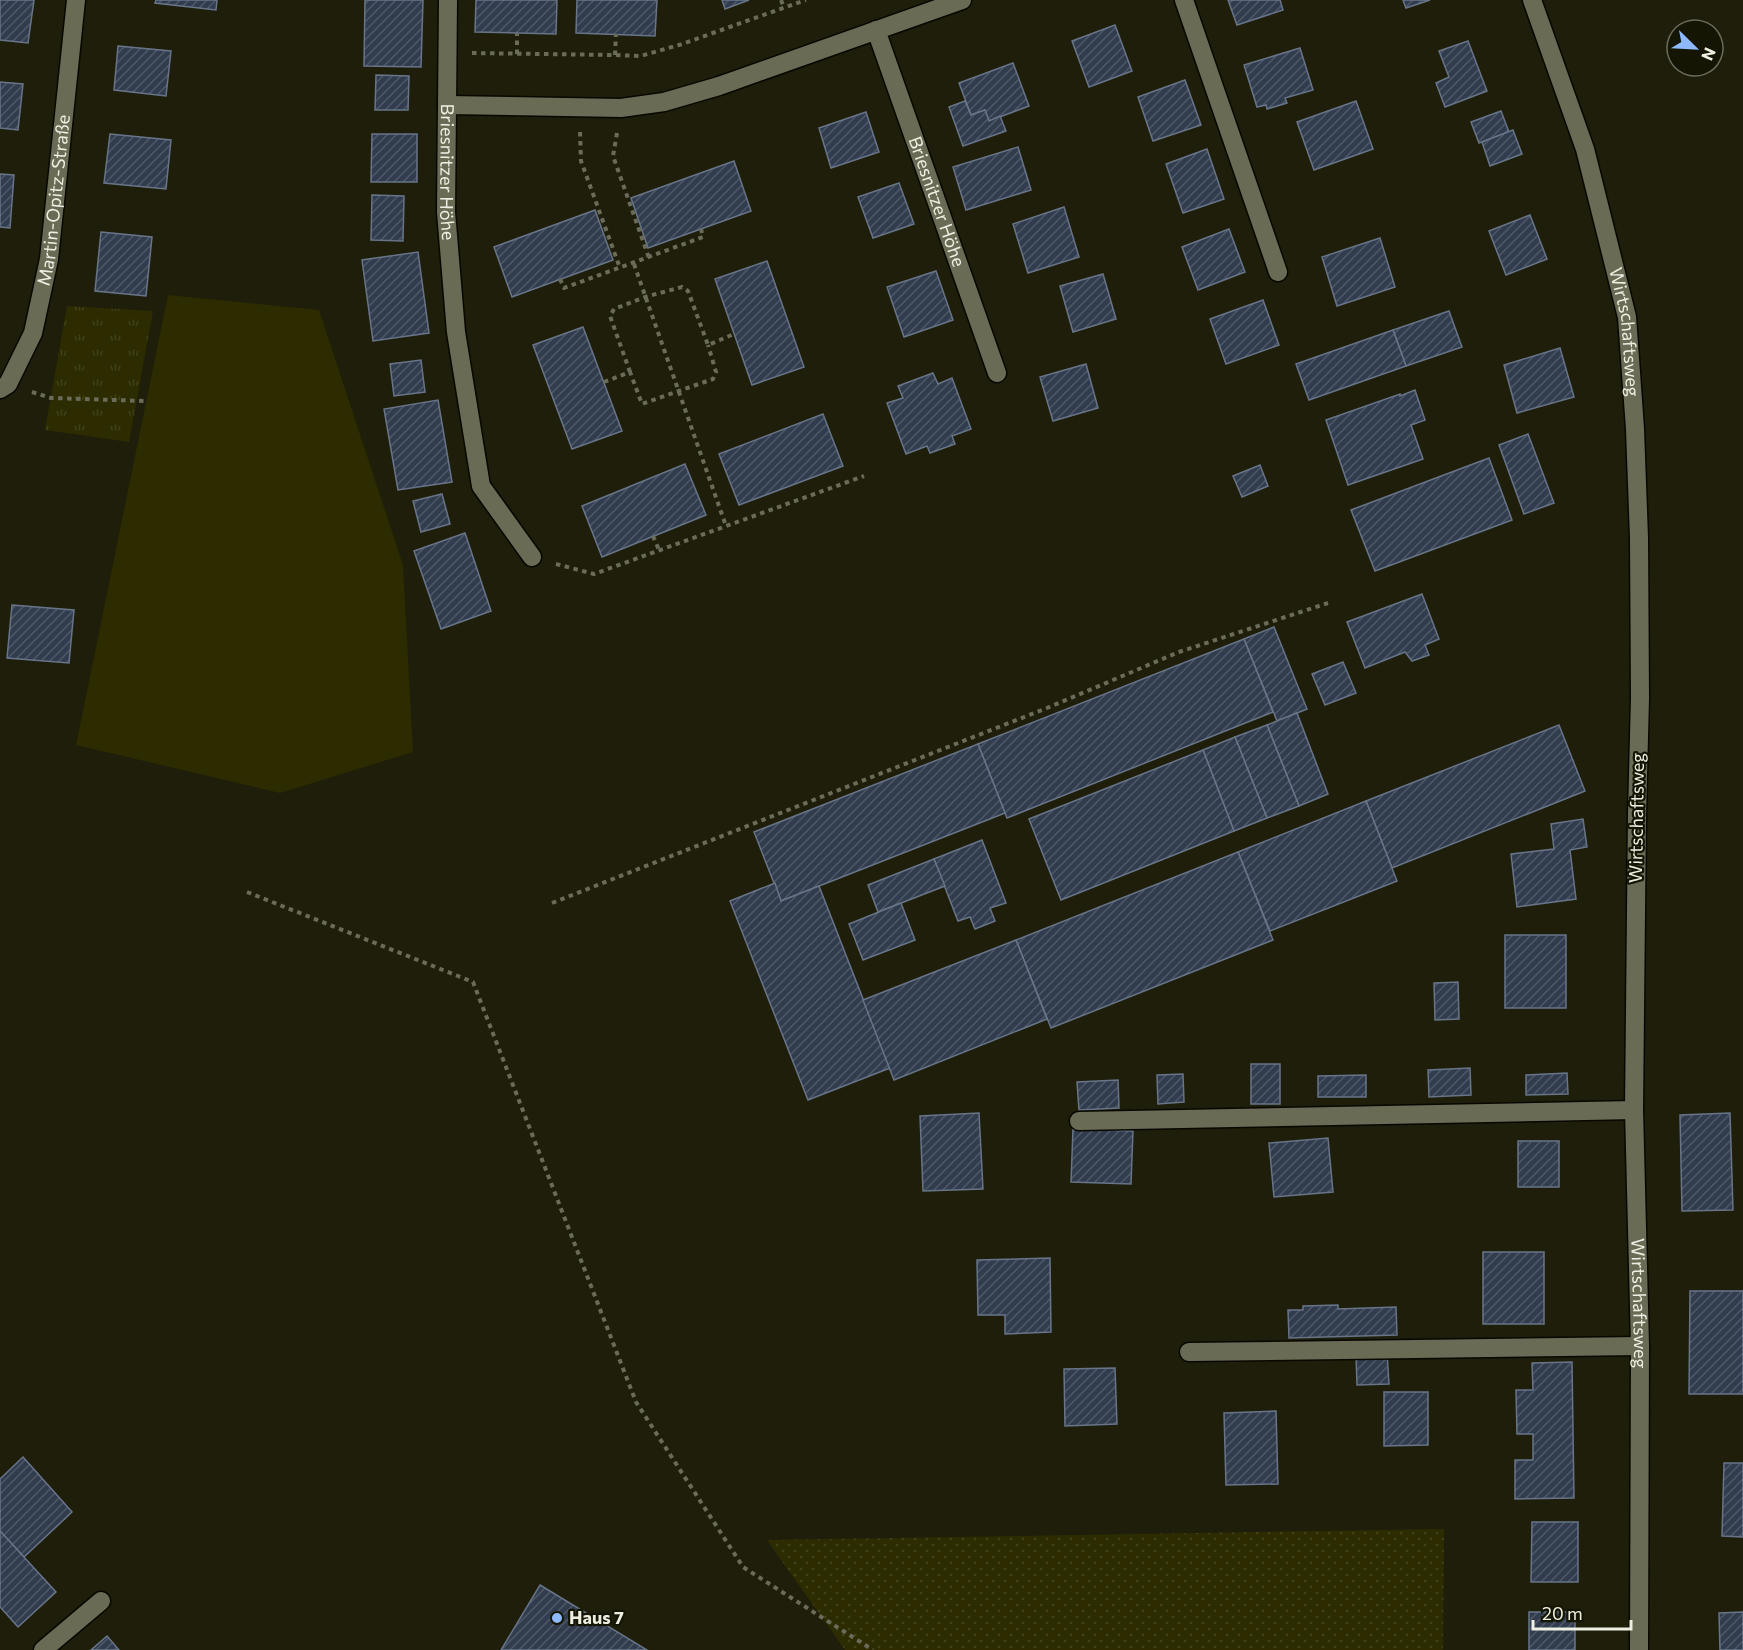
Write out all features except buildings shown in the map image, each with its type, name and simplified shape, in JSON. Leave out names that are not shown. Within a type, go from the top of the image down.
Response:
[{"type":"street","name":"Martin-Opitz-Straße","points":[[4,387],[33,333],[49,259],[76,0]]},
{"type":"street","points":[[447,105],[448,0]]},
{"type":"street","name":"Briesnitzer Höhe","points":[[532,557],[481,486],[456,332],[446,212],[447,105],[621,108],[664,102],[718,86],[962,0]]},
{"type":"street","points":[[1184,0],[1278,272]]},
{"type":"street","name":"Wirtschaftsweg","points":[[1532,0],[1585,149],[1627,317],[1635,429],[1640,698],[1634,1110],[1640,1346],[1639,1650]]},
{"type":"street","name":"Briesnitzer Höhe","points":[[876,30],[997,372]]},
{"type":"street","points":[[1078,1121],[1634,1110]]},
{"type":"street","points":[[1189,1352],[1640,1346]]},
{"type":"street","points":[[43,1650],[101,1601]]},
{"type":"path","points":[[781,0],[784,8]]},
{"type":"path","points":[[447,52],[641,56],[806,0]]},
{"type":"path","points":[[517,33],[517,54]]},
{"type":"path","points":[[615,55],[616,34]]},
{"type":"path","points":[[582,107],[581,161],[620,268]]},
{"type":"path","points":[[621,108],[613,156],[649,258]]},
{"type":"path","points":[[560,279],[564,288],[634,264],[703,237],[701,229]]},
{"type":"path","points":[[634,264],[726,526]]},
{"type":"path","points":[[682,287],[688,291],[708,345],[716,372],[713,379],[642,404],[610,316],[614,309],[645,297],[682,287]]},
{"type":"path","points":[[708,345],[734,334]]},
{"type":"path","points":[[604,382],[630,372]]},
{"type":"path","points":[[4,387],[51,398],[146,401]]},
{"type":"path","points":[[532,557],[594,574],[864,476]]},
{"type":"path","points":[[653,536],[659,550]]},
{"type":"path","points":[[552,903],[1047,708],[1179,652],[1328,603]]},
{"type":"path","points":[[247,892],[473,982],[636,1402],[743,1567],[873,1650]]},
{"type":"green space","points":[[168,295],[319,310],[403,565],[413,752],[280,793],[76,745]]},
{"type":"green space","points":[[67,306],[153,311],[129,442],[45,430]]},
{"type":"green space","points":[[1444,1529],[1443,1650],[845,1650],[767,1540]]},
{"type":"place","name":"Haus 7","points":[[557,1618]]}]
